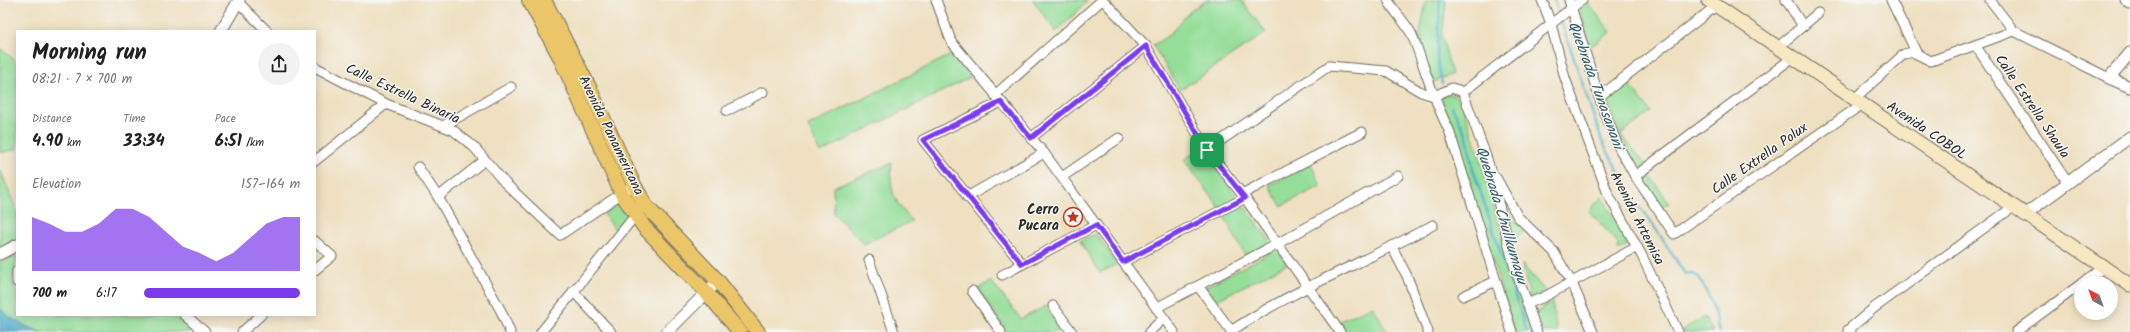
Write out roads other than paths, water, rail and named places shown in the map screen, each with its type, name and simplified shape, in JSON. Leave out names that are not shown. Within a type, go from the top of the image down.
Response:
[{"type":"main road","name":"Avenida Panamericana","points":[[529,0],[560,57],[622,194],[644,227],[706,292],[740,332]]},
{"type":"main road","name":"Avenida Panamericana","points":[[544,0],[589,87],[634,186],[646,206],[718,281],[758,332]]},
{"type":"main road","name":"Avenida COBOL","points":[[1712,3],[2130,285]]},
{"type":"street","points":[[936,0],[951,41],[1044,153],[1174,332]]},
{"type":"street","points":[[1022,264],[923,140],[998,99],[1103,0],[1146,46],[1207,150],[1243,196],[1340,332]]},
{"type":"street","points":[[1388,0],[1395,14],[1411,34],[1438,110],[1449,130],[1512,332]]},
{"type":"street","name":"Avenida Artemisa","points":[[1542,0],[1557,19],[1565,78],[1608,194],[1678,332]]},
{"type":"street","points":[[1463,92],[1557,19],[1571,4],[1582,0]]},
{"type":"street","points":[[1786,0],[1803,26]]},
{"type":"street","points":[[1891,0],[1917,54],[1931,61],[2014,32]]},
{"type":"street","points":[[1990,0],[2014,32],[2130,87]]},
{"type":"street","points":[[2125,0],[2130,4]]},
{"type":"street","points":[[222,30],[239,1],[266,30]]},
{"type":"street","points":[[1598,98],[1712,3]]},
{"type":"street","name":"Avenida Artemisa","points":[[1571,4],[1598,98],[1617,144],[1635,176],[1674,234]]},
{"type":"street","points":[[1777,48],[1818,13]]},
{"type":"street","name":"Calle Estrella Shaula","points":[[1975,45],[2068,183]]},
{"type":"street","points":[[1031,138],[1146,46]]},
{"type":"street","name":"Calle Extrella Polux","points":[[1674,234],[1857,102],[1904,54],[1913,52],[1917,54]]},
{"type":"street","points":[[2109,78],[2130,53]]},
{"type":"street","points":[[1635,176],[1792,58]]},
{"type":"street","points":[[1207,150],[1302,86],[1318,72],[1328,66],[1386,71],[1421,92],[1434,96],[1452,88],[1463,92]]},
{"type":"street","name":"Calle Estrella Binaria","points":[[316,68],[386,104],[453,130],[474,147],[505,182],[560,235],[622,194]]},
{"type":"street","points":[[442,126],[511,86]]},
{"type":"street","points":[[727,111],[762,92]]},
{"type":"street","points":[[1463,92],[1488,162],[1514,265],[1537,332]]},
{"type":"street","points":[[316,160],[386,104]]},
{"type":"street","points":[[1123,262],[1362,132]]},
{"type":"street","points":[[1851,332],[1848,330],[1874,308],[2019,211],[2068,183],[2130,137]]},
{"type":"street","points":[[1062,177],[1119,138]]},
{"type":"street","points":[[967,197],[1044,153]]},
{"type":"street","points":[[438,197],[485,160]]},
{"type":"street","points":[[1488,162],[1518,217],[1554,252],[1572,283],[1593,332]]},
{"type":"street","points":[[418,167],[438,197],[501,311],[510,332]]},
{"type":"street","points":[[1156,308],[1277,244],[1398,176]]},
{"type":"street","points":[[622,194],[634,186]]},
{"type":"street","points":[[541,332],[635,214],[646,206]]},
{"type":"street","points":[[1002,275],[1096,225]]},
{"type":"street","points":[[1198,286],[1232,331],[1260,312],[1392,248],[1434,225]]},
{"type":"street","points":[[316,242],[332,256],[316,269]]},
{"type":"street","points":[[0,254],[16,246]]},
{"type":"street","points":[[1527,304],[1572,283],[1636,247]]},
{"type":"street","points":[[1392,248],[1406,276],[1428,332]]},
{"type":"street","points":[[869,260],[894,332]]},
{"type":"street","points":[[2092,276],[2104,267]]},
{"type":"street","points":[[667,332],[718,281]]},
{"type":"street","points":[[1463,296],[1496,281]]},
{"type":"street","points":[[972,290],[1001,332]]},
{"type":"street","points":[[2016,332],[2074,290]]},
{"type":"street","points":[[573,291],[611,332]]},
{"type":"street","points":[[1053,306],[1072,332]]},
{"type":"street","points":[[186,316],[205,332]]},
{"type":"street","points":[[242,332],[260,316]]},
{"type":"street","points":[[1149,332],[1164,318]]},
{"type":"water","points":[[0,308],[14,320],[41,332],[0,332]]},
{"type":"waterway","name":"Quebrada Chullkumayu","points":[[1440,0],[1437,59],[1442,84]]},
{"type":"waterway","name":"Quebrada Tunasanani","points":[[1554,0],[1602,141],[1636,204],[1648,217],[1685,274],[1691,273],[1699,277],[1712,303],[1719,332]]},
{"type":"waterway","name":"Quebrada Chullkumayu","points":[[1452,107],[1467,136],[1473,169],[1527,332]]},
{"type":"place","name":"Cerro Pucara","points":[[1073,217]]}]
